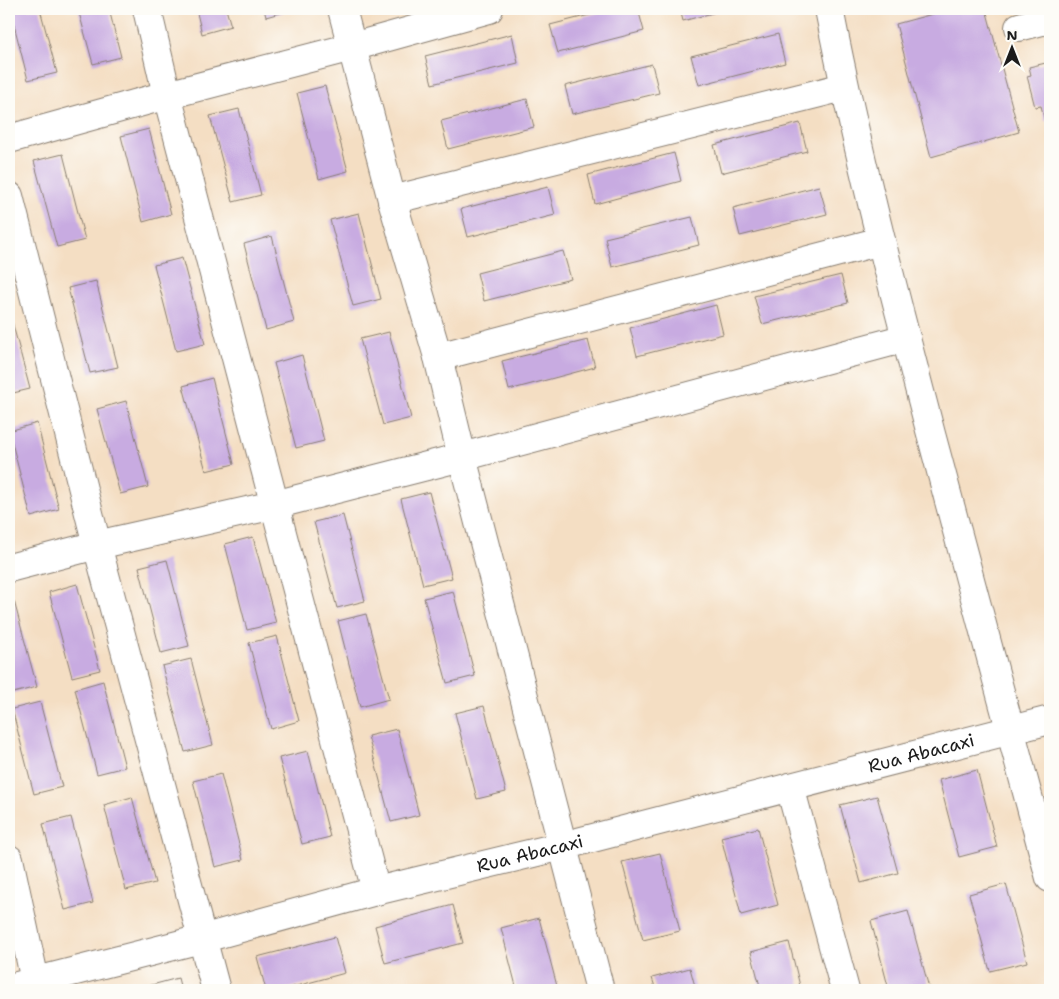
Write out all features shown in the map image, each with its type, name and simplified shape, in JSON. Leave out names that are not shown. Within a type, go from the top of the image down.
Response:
[{"type":"street","points":[[147,9],[167,95],[376,891]]},
{"type":"street","points":[[342,9],[392,200],[438,357],[462,457],[600,990]]},
{"type":"street","points":[[9,139],[489,9]]},
{"type":"street","points":[[829,9],[844,87],[881,241],[1009,730],[1050,878]]},
{"type":"street","points":[[1019,27],[1050,18]]},
{"type":"street","points":[[392,200],[844,87]]},
{"type":"street","points":[[9,196],[97,545],[216,990]]},
{"type":"street","points":[[438,357],[881,241]]},
{"type":"street","points":[[9,568],[97,545],[274,505],[462,457],[906,338]]},
{"type":"street","name":"Rua Abacaxi","points":[[9,988],[201,939],[376,891],[562,846],[1050,720]]},
{"type":"street","points":[[790,787],[845,990]]},
{"type":"street","points":[[9,859],[35,981]]},
{"type":"building","points":[[10,9],[40,9],[57,73],[28,80]]},
{"type":"building","points":[[78,9],[109,9],[121,57],[93,64]]},
{"type":"building","points":[[196,9],[226,9],[231,26],[202,34]]},
{"type":"building","points":[[264,9],[294,9],[266,17]]},
{"type":"building","points":[[613,9],[638,9],[644,31],[558,53],[550,25]]},
{"type":"building","points":[[680,9],[727,9],[683,21]]},
{"type":"building","points":[[951,9],[986,9],[1019,132],[931,157],[896,24]]},
{"type":"building","points":[[512,34],[518,63],[432,84],[425,56]]},
{"type":"building","points":[[778,34],[785,63],[699,85],[691,56]]},
{"type":"building","points":[[1050,62],[1050,119],[1045,121],[1041,106],[1035,107],[1027,76],[1031,75],[1029,67]]},
{"type":"building","points":[[652,64],[659,93],[572,114],[565,86]]},
{"type":"building","points":[[325,86],[348,171],[319,179],[297,93]]},
{"type":"building","points":[[527,99],[534,127],[448,149],[441,121]]},
{"type":"building","points":[[239,109],[261,195],[233,202],[210,116]]},
{"type":"building","points":[[800,123],[807,151],[721,173],[714,145]]},
{"type":"building","points":[[149,129],[171,214],[143,222],[121,136]]},
{"type":"building","points":[[674,153],[681,181],[595,204],[588,175]]},
{"type":"building","points":[[63,154],[85,240],[57,247],[34,161]]},
{"type":"building","points":[[819,186],[827,214],[740,236],[733,208]]},
{"type":"building","points":[[548,187],[555,215],[468,237],[461,209]]},
{"type":"building","points":[[359,213],[381,299],[353,306],[330,220]]},
{"type":"building","points":[[692,217],[699,245],[612,267],[605,238]]},
{"type":"building","points":[[272,236],[294,322],[266,330],[244,244]]},
{"type":"building","points":[[563,251],[571,279],[484,301],[477,273]]},
{"type":"building","points":[[182,258],[205,344],[176,351],[154,265]]},
{"type":"building","points":[[841,275],[848,303],[762,324],[754,296]]},
{"type":"building","points":[[96,281],[118,367],[90,373],[68,288]]},
{"type":"building","points":[[716,305],[723,334],[637,356],[630,328]]},
{"type":"building","points":[[9,310],[30,389],[9,394]]},
{"type":"building","points":[[389,332],[411,418],[383,425],[360,339]]},
{"type":"building","points":[[588,340],[595,367],[509,390],[502,361]]},
{"type":"building","points":[[302,355],[324,441],[296,448],[274,363]]},
{"type":"building","points":[[212,378],[234,464],[206,471],[183,386]]},
{"type":"building","points":[[126,401],[148,487],[120,494],[97,409]]},
{"type":"building","points":[[37,423],[59,509],[31,517],[9,431]]},
{"type":"building","points":[[429,492],[452,578],[423,585],[401,499]]},
{"type":"building","points":[[343,515],[365,601],[337,608],[314,522]]},
{"type":"building","points":[[253,537],[276,623],[247,630],[225,544]]},
{"type":"building","points":[[167,560],[189,646],[161,653],[139,567]]},
{"type":"building","points":[[77,584],[100,670],[72,677],[49,592]]},
{"type":"building","points":[[453,591],[475,676],[447,683],[424,598]]},
{"type":"building","points":[[14,601],[37,687],[9,694],[9,602]]},
{"type":"building","points":[[366,614],[389,699],[360,707],[338,621]]},
{"type":"building","points":[[277,636],[299,721],[271,729],[249,643]]},
{"type":"building","points":[[191,659],[213,745],[185,752],[162,666]]},
{"type":"building","points":[[103,681],[125,767],[97,774],[75,689]]},
{"type":"building","points":[[40,702],[62,787],[34,794],[12,709]]},
{"type":"building","points":[[484,706],[506,792],[477,799],[455,713]]},
{"type":"building","points":[[397,729],[419,815],[391,822],[368,736]]},
{"type":"building","points":[[308,751],[330,837],[302,844],[279,758]]},
{"type":"building","points":[[977,770],[997,847],[959,857],[939,780]]},
{"type":"building","points":[[221,774],[243,860],[215,867],[193,781]]},
{"type":"building","points":[[877,796],[898,873],[861,883],[840,805]]},
{"type":"building","points":[[132,797],[155,883],[126,890],[104,805]]},
{"type":"building","points":[[71,817],[93,903],[65,910],[43,824]]},
{"type":"building","points":[[758,828],[778,905],[741,915],[721,837]]},
{"type":"building","points":[[660,853],[680,931],[643,940],[622,862]]},
{"type":"building","points":[[1006,884],[1027,962],[990,971],[969,894]]},
{"type":"building","points":[[453,905],[463,943],[385,963],[375,926]]},
{"type":"building","points":[[908,911],[929,988],[921,990],[889,990],[871,921]]},
{"type":"building","points":[[539,918],[558,990],[517,990],[501,928]]},
{"type":"building","points":[[335,937],[345,973],[282,990],[266,990],[257,957]]},
{"type":"building","points":[[789,942],[801,990],[761,990],[751,952]]},
{"type":"building","points":[[690,968],[696,990],[656,990],[652,978]]},
{"type":"building","points":[[178,978],[181,990],[133,990]]}]
